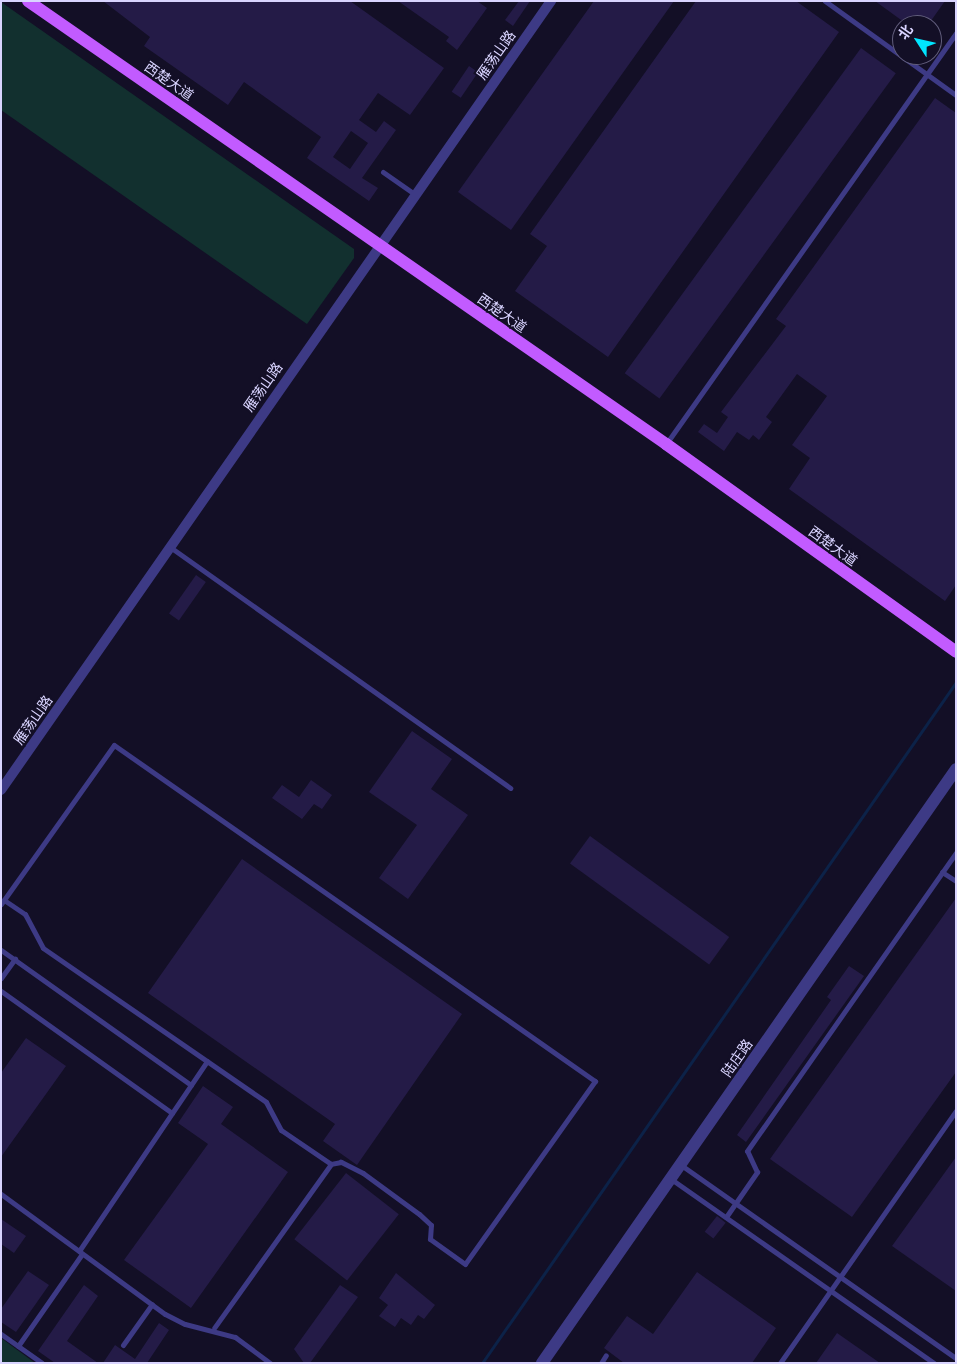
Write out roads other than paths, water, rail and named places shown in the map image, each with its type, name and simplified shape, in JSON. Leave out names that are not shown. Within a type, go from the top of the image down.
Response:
[{"type":"main road","name":"西楚大道","points":[[28,1],[666,444],[956,652]]},
{"type":"street","name":"雁荡山路","points":[[1,790],[378,245],[551,1]]},
{"type":"street","name":"陆庄路","points":[[542,1363],[956,770]]},
{"type":"lane","points":[[825,1],[956,94]]},
{"type":"lane","points":[[666,444],[956,33]]},
{"type":"lane","points":[[383,172],[414,194]]},
{"type":"lane","points":[[169,547],[510,788]]},
{"type":"lane","points":[[214,1328],[331,1164],[342,1162],[363,1173],[419,1214],[431,1225],[430,1239],[465,1264],[595,1081],[114,745],[2,902],[25,914],[43,948],[266,1102],[281,1130],[331,1164]]},
{"type":"lane","points":[[726,1217],[757,1172],[747,1151],[956,853]]},
{"type":"lane","points":[[942,872],[956,881]]},
{"type":"lane","points":[[1,950],[191,1085]]},
{"type":"lane","points":[[1,978],[15,959]]},
{"type":"lane","points":[[1,991],[172,1113]]},
{"type":"lane","points":[[18,1346],[207,1062]]},
{"type":"lane","points":[[780,1363],[956,1111]]},
{"type":"lane","points":[[681,1165],[956,1358]]},
{"type":"lane","points":[[671,1178],[934,1363]]},
{"type":"lane","points":[[1,1194],[152,1304],[185,1324],[214,1328],[235,1337],[270,1363]]},
{"type":"lane","points":[[123,1345],[152,1304]]},
{"type":"lane","points":[[1,1334],[42,1363]]},
{"type":"lane","points":[[601,1363],[606,1355]]},
{"type":"waterway","points":[[482,1363],[956,682]]}]
